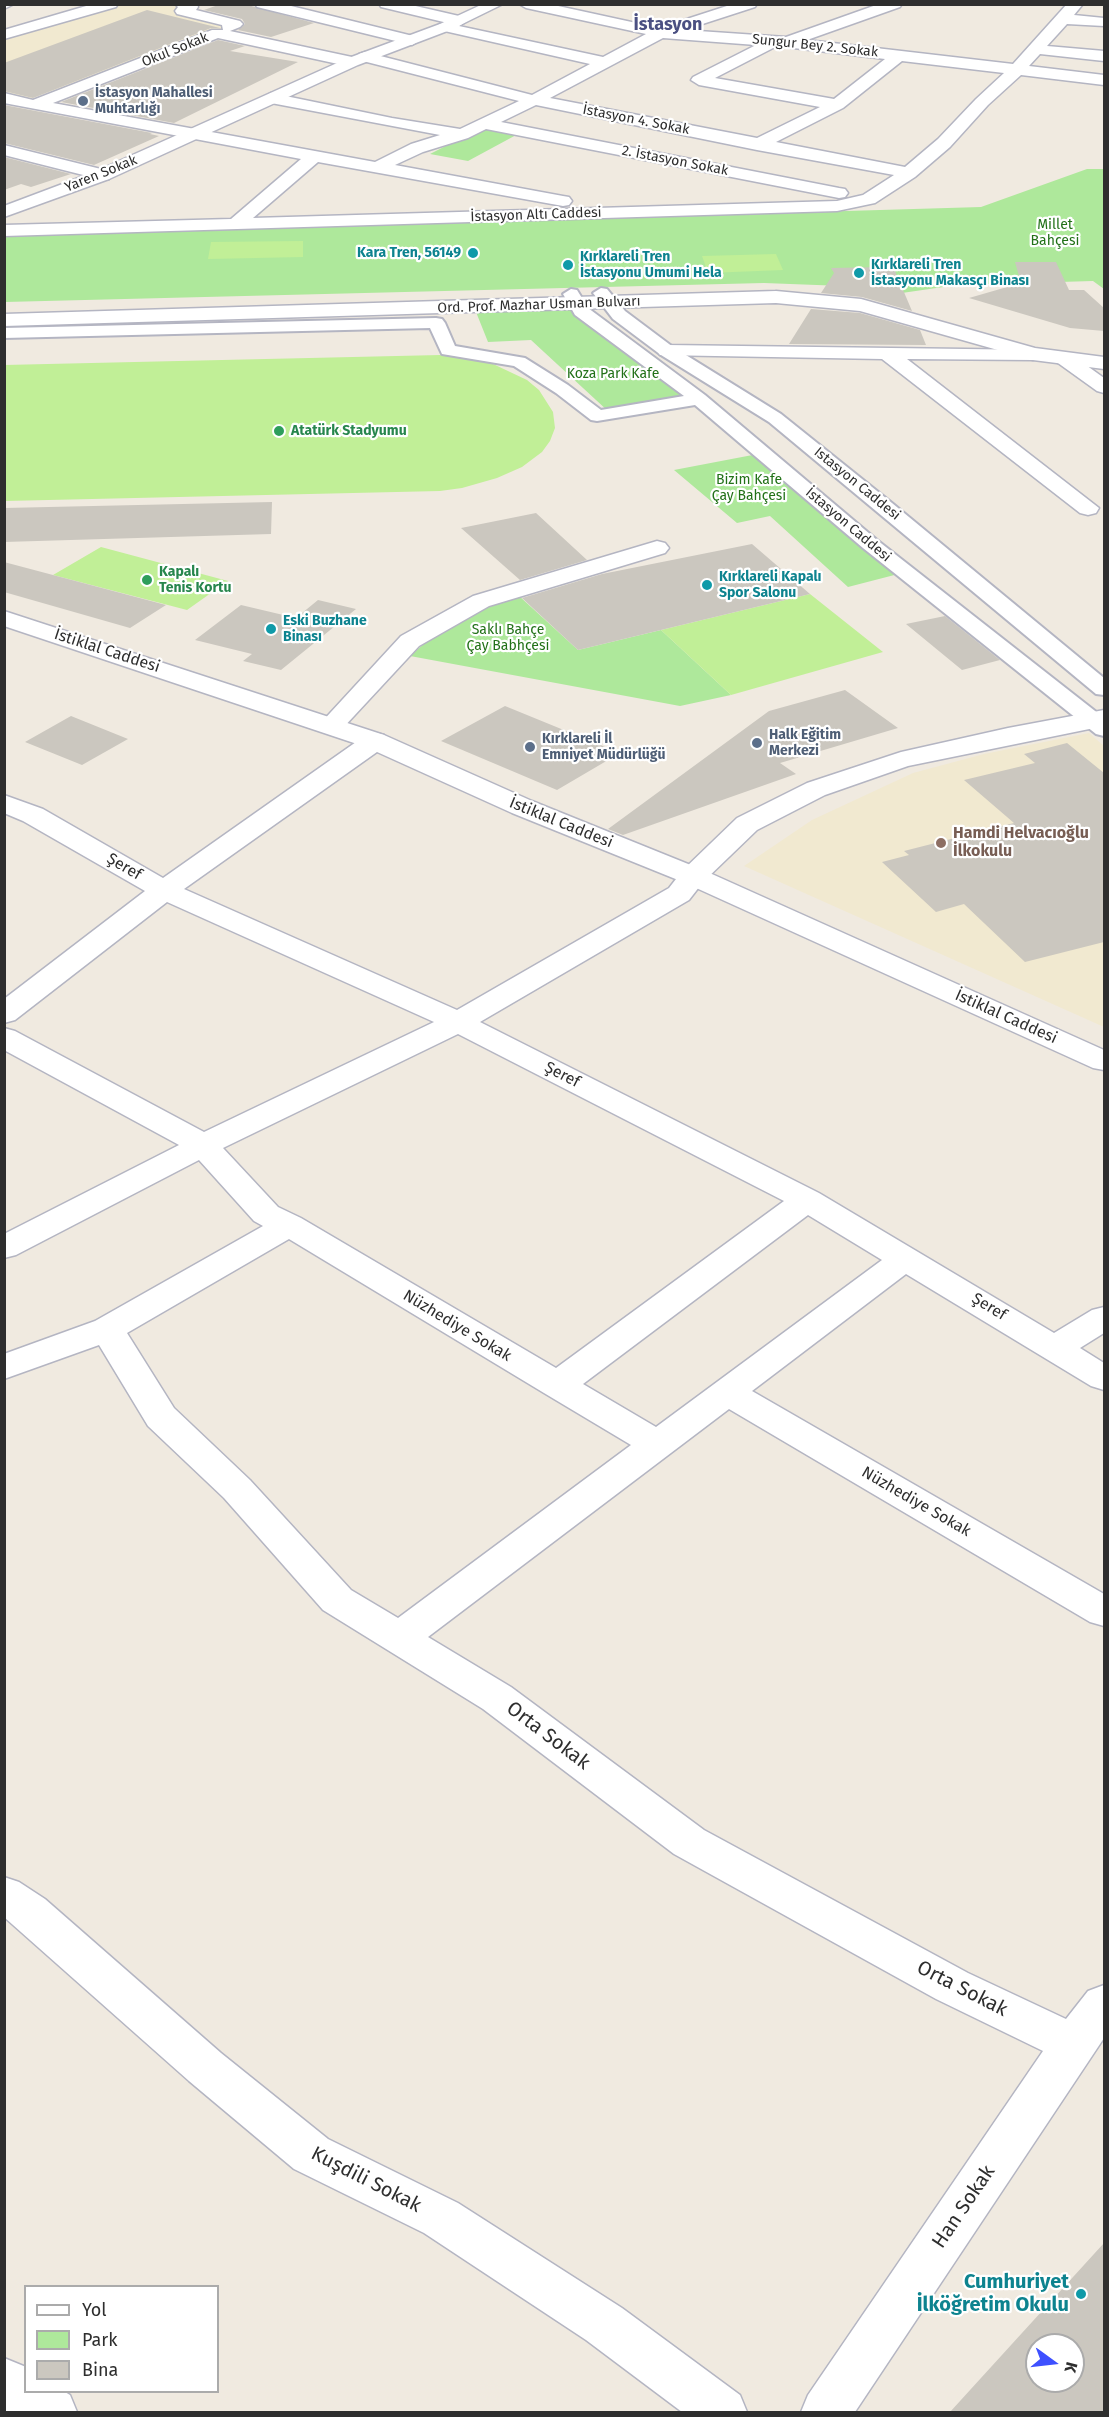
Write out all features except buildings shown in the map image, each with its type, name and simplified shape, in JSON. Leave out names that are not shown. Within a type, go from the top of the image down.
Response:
[{"type":"street","points":[[4,35],[111,4]]},
{"type":"street","points":[[182,4],[191,7],[182,11],[235,24],[217,33]]},
{"type":"street","points":[[262,4],[412,40]]},
{"type":"street","points":[[386,4],[452,24],[604,62]]},
{"type":"street","name":"Yaren Sokak","points":[[4,212],[103,176],[358,59],[412,40],[496,4]]},
{"type":"street","name":"Sungur Bey 2. Sokak","points":[[526,4],[660,33],[780,42],[1104,80]]},
{"type":"street","points":[[377,167],[417,148],[462,134],[534,100],[660,33],[750,4]]},
{"type":"street","points":[[837,105],[699,80],[780,42],[895,4]]},
{"type":"street","points":[[1076,5],[1104,7]]},
{"type":"street","name":"İstasyon Altı Caddesi","points":[[4,231],[837,206],[869,199],[909,173],[944,143],[982,102],[1018,69],[1076,5]]},
{"type":"street","points":[[1064,19],[1104,22]]},
{"type":"street","name":"Okul Sokak","points":[[4,117],[217,33],[358,59]]},
{"type":"street","points":[[1035,49],[1104,56]]},
{"type":"street","points":[[757,145],[837,105],[899,55]]},
{"type":"street","name":"İstasyon 4. Sokak","points":[[358,59],[534,100],[909,173]]},
{"type":"street","points":[[4,98],[627,213]]},
{"type":"street","points":[[271,98],[392,123],[462,134]]},
{"type":"street","name":"2. İstasyon Sokak","points":[[482,123],[869,199]]},
{"type":"street","points":[[4,150],[103,176]]},
{"type":"street","points":[[237,223],[315,155]]},
{"type":"street","name":"Ord. Prof. Mazhar Usman Bulvarı","points":[[605,298],[772,287],[825,291],[876,299],[969,327],[1038,344],[1095,350]]},
{"type":"street","name":"Ord. Prof. Mazhar Usman Bulvarı","points":[[4,320],[605,298],[776,297],[854,304],[1033,354],[1104,363]]},
{"type":"street","name":"Istasyon Caddesi","points":[[605,298],[619,315],[667,351],[775,418],[1104,689]]},
{"type":"street","name":"Ord. Prof. Mazhar Usman Bulvarı","points":[[4,307],[574,299]]},
{"type":"street","name":"İstasyon Caddesi","points":[[574,299],[580,311],[699,399],[870,544],[1101,722]]},
{"type":"street","points":[[4,333],[436,323],[448,350],[519,362],[562,389],[597,416],[699,399]]},
{"type":"street","points":[[667,351],[1033,354]]},
{"type":"street","points":[[888,354],[1096,511]]},
{"type":"street","points":[[1065,359],[1104,387]]},
{"type":"street","points":[[332,725],[410,641],[481,601],[657,548]]},
{"type":"street","name":"İstiklal Caddesi","points":[[4,618],[375,741],[522,807],[693,876],[1104,1061]]},
{"type":"street","points":[[4,1248],[202,1144],[458,1022],[680,894],[693,876],[747,824],[816,789],[901,760],[1008,736],[1101,722]]},
{"type":"street","points":[[4,1014],[164,890],[375,741]]},
{"type":"street","name":"Şeref","points":[[4,803],[33,815],[164,890],[458,1022],[807,1200],[1056,1347],[1104,1378]]},
{"type":"street","name":"Nüzhediye Sokak","points":[[4,1037],[202,1144],[266,1214],[289,1225],[657,1444]]},
{"type":"street","points":[[557,1385],[807,1200]]},
{"type":"street","points":[[4,1367],[106,1329],[289,1225]]},
{"type":"street","points":[[399,1638],[906,1258]]},
{"type":"street","points":[[1056,1347],[1104,1318]]},
{"type":"street","name":"Orta Sokak","points":[[106,1329],[161,1417],[237,1489],[337,1600],[497,1698],[689,1842],[952,1986],[1073,2043]]},
{"type":"street","name":"Nüzhediye Sokak","points":[[727,1392],[1104,1612]]},
{"type":"street","name":"Kuşdili Sokak","points":[[4,1894],[30,1912],[205,2067],[311,2154],[441,2218],[604,2324],[722,2412]]},
{"type":"street","name":"Han Sokak","points":[[826,2412],[1073,2043],[1104,2004]]},
{"type":"street","points":[[4,2382],[52,2412]]},
{"type":"shaded area","points":[[111,4],[182,5],[183,11],[235,24],[21,102],[5,98],[4,35]]},
{"type":"shaded area","name":"Hamdi Helvacıoğlu İlkokulu","points":[[1089,733],[1104,746],[1104,1027],[744,866],[812,820],[913,773],[984,754]]},
{"type":"green space","points":[[481,128],[518,134],[468,161],[430,154]]},
{"type":"green space","name":"Millet Bahçesi","points":[[1087,169],[1104,169],[1104,289],[1093,281],[957,285],[895,294],[843,286],[764,283],[5,302],[4,236],[981,207]]},
{"type":"green space","points":[[303,241],[303,257],[208,259],[211,242]]},
{"type":"green space","points":[[776,254],[783,270],[708,273],[702,256]]},
{"type":"green space","name":"Koza Park Kafe","points":[[576,304],[699,399],[609,412],[531,340],[488,342],[474,307]]},
{"type":"green space","name":"Atatürk Stadyumu","points":[[440,355],[491,363],[527,380],[539,390],[553,412],[555,428],[542,452],[522,467],[497,478],[462,488],[440,491],[5,501],[4,365]]},
{"type":"green space","name":"Bizim Kafe Çay Bahçesi","points":[[763,453],[906,572],[848,587],[770,516],[737,523],[674,470]]},
{"type":"green space","name":"Kapalı Tenis Kortu","points":[[101,547],[228,581],[187,610],[53,575]]},
{"type":"green space","points":[[810,594],[883,652],[731,695],[661,630]]},
{"type":"green space","name":"Saklı Bahçe Çay Babhçesi","points":[[518,595],[578,650],[661,630],[731,695],[680,706],[410,656],[435,634],[476,610]]},
{"type":"place","name":"İstasyon Mahallesi Muhtarlığı","points":[[83,101]]},
{"type":"place","name":"Kara Tren, 56149","points":[[473,253]]},
{"type":"place","name":"Kırklareli Tren İstasyonu Umumi Hela","points":[[568,265]]},
{"type":"place","name":"Kırklareli Tren İstasyonu Makasçı Binası","points":[[859,273]]},
{"type":"place","name":"Atatürk Stadyumu","points":[[279,431]]},
{"type":"place","name":"Kapalı Tenis Kortu","points":[[147,580]]},
{"type":"place","name":"Kırklareli Kapalı Spor Salonu","points":[[707,585]]},
{"type":"place","name":"Eski Buzhane Binası","points":[[271,629]]},
{"type":"place","name":"Halk Eğitim Merkezi","points":[[757,743]]},
{"type":"place","name":"Kırklareli İl Emniyet Müdürlüğü","points":[[530,747]]},
{"type":"place","name":"Hamdi Helvacıoğlu İlkokulu","points":[[941,843]]},
{"type":"place","name":"Cumhuriyet İlköğretim Okulu","points":[[1081,2294]]},
{"type":"district","name":"İstasyon","points":[[668,25]]}]
